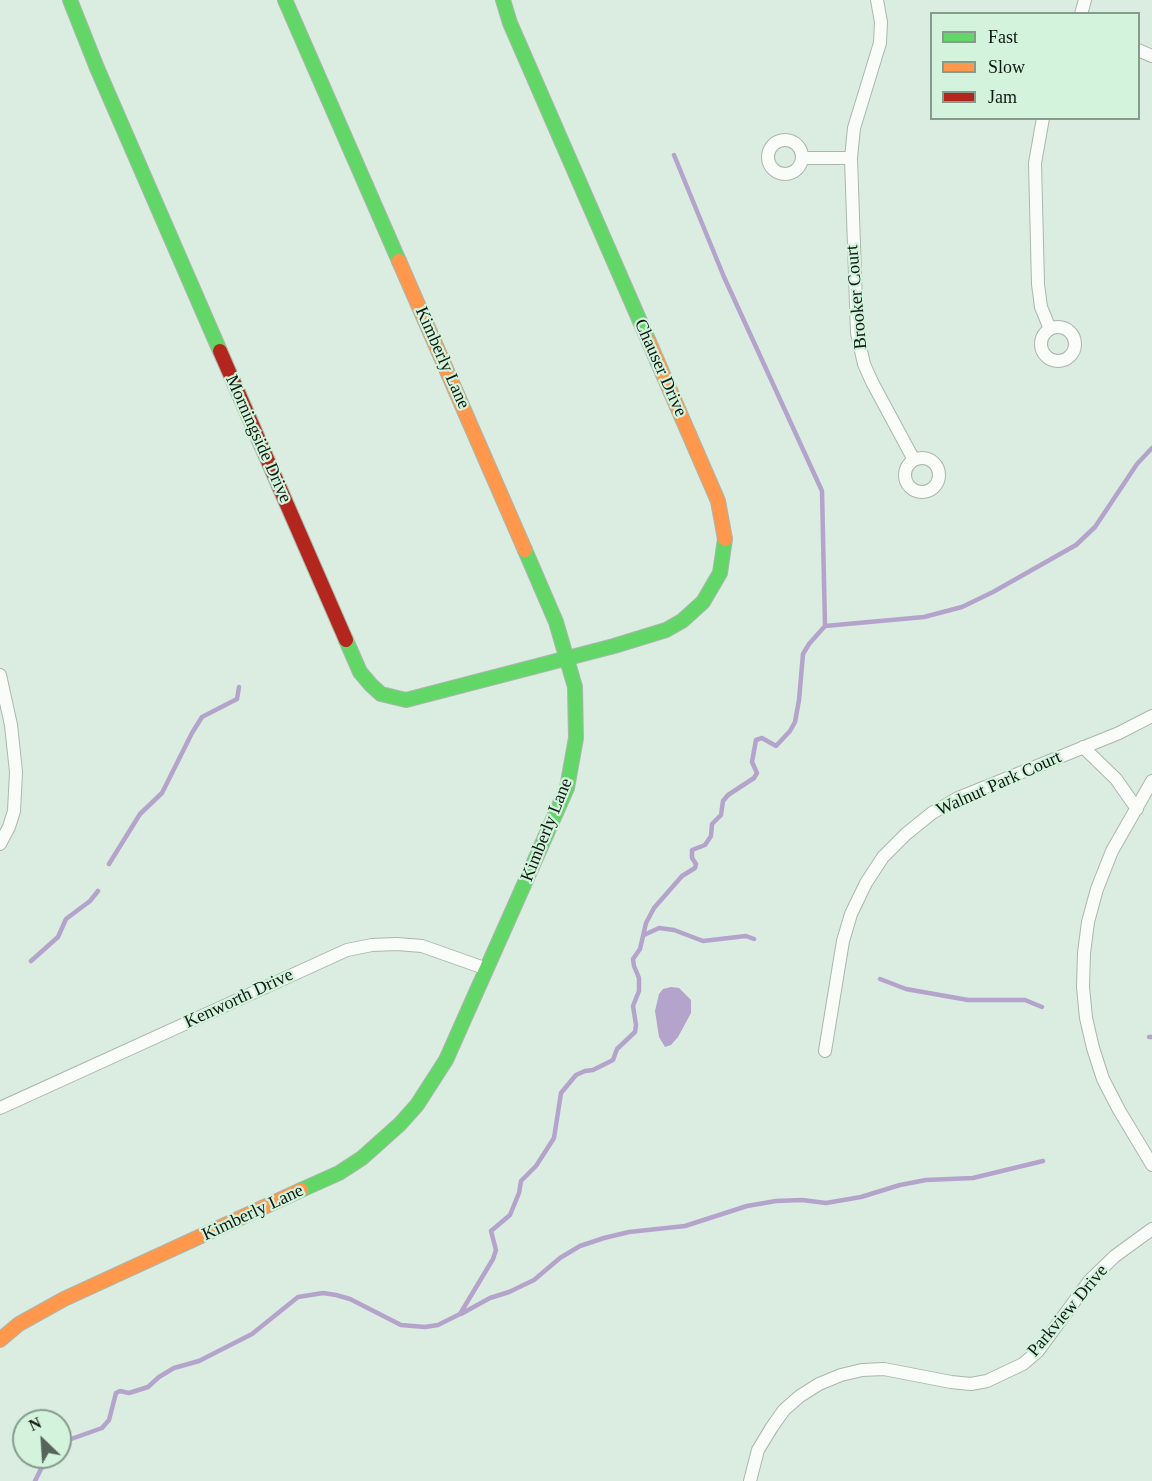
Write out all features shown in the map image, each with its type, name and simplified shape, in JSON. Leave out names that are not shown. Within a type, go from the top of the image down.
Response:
[{"type":"street","name":"Morningside Drive","points":[[70,0],[96,68],[360,672],[381,694],[406,700],[568,658]]},
{"type":"street","name":"Kimberly Lane","points":[[0,1340],[42,1310],[339,1173],[362,1158],[400,1124],[417,1105],[446,1060],[567,788],[576,738],[575,687],[568,658],[545,595],[285,0]]},
{"type":"street","name":"Chauser Drive","points":[[503,0],[515,34],[718,501],[726,537],[720,573],[713,588],[695,611],[682,621],[646,637],[568,658]]},
{"type":"street","name":"Brooker Court","points":[[877,0],[882,22],[880,43],[854,128],[850,158],[857,333],[872,382],[914,460]]},
{"type":"street","points":[[1042,120],[1035,163],[1038,284],[1041,308],[1050,329]]},
{"type":"street","points":[[802,158],[850,158]]},
{"type":"street","points":[[0,675],[15,750],[14,811],[0,844]]},
{"type":"street","name":"Walnut Park Court","points":[[825,1051],[843,941],[851,914],[866,884],[884,857],[906,834],[932,813],[958,798],[1119,733],[1152,716]]},
{"type":"street","name":"Walnut Park Court","points":[[1083,747],[1116,779],[1137,808]]},
{"type":"street","points":[[1152,782],[1112,850],[1096,889],[1088,922],[1083,987],[1086,1018],[1103,1079],[1152,1165]]},
{"type":"street","name":"Kenworth Drive","points":[[0,1108],[347,950],[372,945],[422,946],[487,969]]},
{"type":"street","name":"Parkview Drive","points":[[750,1481],[758,1450],[784,1410],[819,1384],[862,1370],[884,1369],[971,1384],[987,1381],[1023,1364],[1038,1351],[1090,1280],[1115,1256],[1152,1229]]},
{"type":"shaded area","points":[[679,988],[691,1000],[691,1013],[678,1037],[671,1045],[665,1047],[659,1037],[655,1011],[659,994],[663,989]]},
{"type":"waterway","points":[[72,1439],[102,1428],[109,1420],[116,1393],[120,1391],[129,1393],[148,1387],[174,1368],[199,1361],[252,1334],[298,1297],[323,1293],[336,1295],[350,1299],[401,1325],[425,1327],[438,1325],[460,1314],[493,1259],[496,1250],[491,1231],[510,1215],[521,1181],[536,1166],[554,1138],[561,1093],[576,1075],[613,1060],[617,1049],[635,1032],[633,1006],[639,991],[639,978],[633,959],[640,949],[646,923],[654,908],[682,876],[695,868],[692,850],[705,845],[711,836],[712,824],[721,815],[723,801],[728,795],[754,778],[757,773],[752,762],[756,740],[762,738],[776,746],[795,722],[803,654],[825,626],[822,491],[724,277],[674,155]]},
{"type":"waterway","points":[[825,626],[924,617],[962,607],[993,592],[1076,545],[1095,527],[1137,464],[1152,448]]},
{"type":"waterway","points":[[109,864],[140,814],[162,793],[202,717],[237,699],[239,687]]},
{"type":"waterway","points":[[31,961],[58,937],[66,919],[90,901],[98,891]]},
{"type":"waterway","points":[[644,935],[659,928],[674,930],[703,941],[746,936],[754,939]]},
{"type":"waterway","points":[[880,979],[906,989],[968,1000],[1025,1000],[1042,1007]]},
{"type":"waterway","points":[[461,1314],[490,1298],[534,1280],[560,1258],[580,1246],[604,1238],[629,1232],[685,1226],[747,1206],[776,1201],[802,1200],[826,1203],[861,1197],[900,1185],[926,1180],[973,1178],[1043,1161]]},
{"type":"waterway","points":[[35,1481],[41,1469]]},
{"type":"traffic: fast","points":[[70,0],[97,68],[220,351]]},
{"type":"traffic: fast","points":[[285,0],[399,261]]},
{"type":"traffic: fast","points":[[503,0],[510,23],[649,342]]},
{"type":"traffic: fast","points":[[346,640],[360,672],[371,685],[381,694],[406,700],[614,646],[666,630],[682,621],[703,602],[720,573],[725,539]]},
{"type":"traffic: fast","points":[[301,1190],[339,1173],[362,1158],[400,1124],[417,1105],[446,1060],[567,788],[576,738],[575,687],[556,622],[525,550]]},
{"type":"traffic: slow","points":[[399,261],[525,550]]},
{"type":"traffic: slow","points":[[649,342],[718,501],[725,539]]},
{"type":"traffic: slow","points":[[0,1340],[19,1324],[64,1299],[301,1190]]},
{"type":"traffic: jam","points":[[220,351],[346,640]]}]
